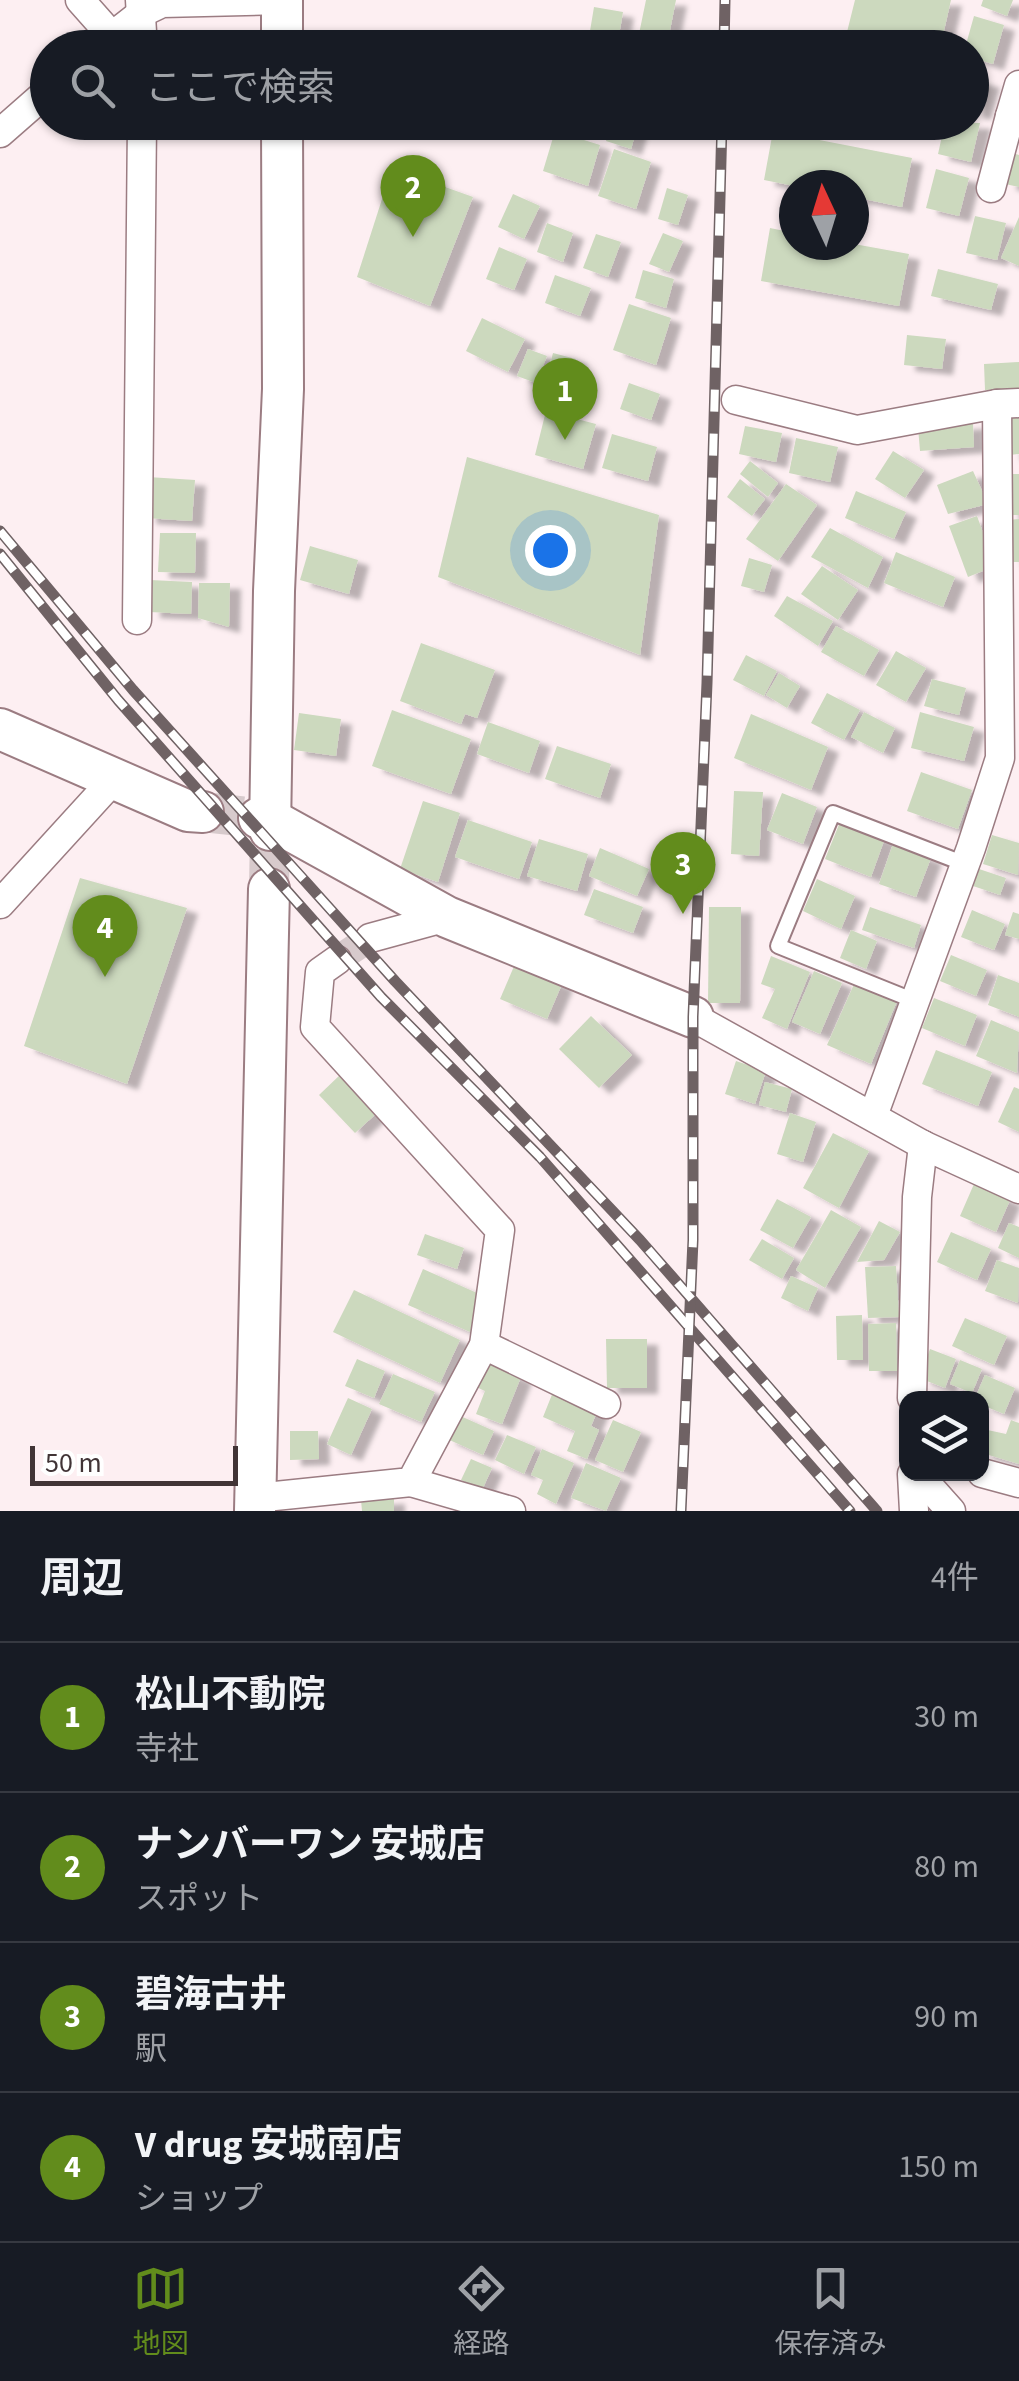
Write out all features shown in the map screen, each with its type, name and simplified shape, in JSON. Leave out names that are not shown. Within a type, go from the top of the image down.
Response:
[{"type":"street","points":[[80,0],[98,30]]},
{"type":"street","points":[[116,30],[142,6],[282,0],[282,30]]},
{"type":"street","points":[[991,188],[1014,118],[1019,85]]},
{"type":"street","points":[[0,133],[30,107]]},
{"type":"street","points":[[136,620],[142,140]]},
{"type":"street","points":[[282,140],[282,389],[266,822],[446,916],[692,1017],[923,1145],[1019,1189]]},
{"type":"street","points":[[736,400],[857,430],[1008,404],[1000,758],[873,1116]]},
{"type":"street","points":[[0,730],[188,811],[203,812]]},
{"type":"street","points":[[0,904],[115,778]]},
{"type":"street","points":[[269,889],[255,1504],[411,1482],[511,1511]]},
{"type":"street","points":[[370,938],[446,916]]},
{"type":"street","points":[[336,960],[320,972],[315,1026],[500,1230],[484,1345],[411,1482]]},
{"type":"street","points":[[912,1391],[917,1197],[923,1145]]},
{"type":"street","points":[[484,1345],[606,1404]]},
{"type":"street","points":[[989,1475],[1019,1483]]},
{"type":"street","points":[[914,1511],[915,1481]]},
{"type":"street","points":[[922,1481],[951,1511]]},
{"type":"lane","points":[[915,1001],[778,946],[833,813],[965,864]]},
{"type":"building","points":[[646,0],[676,0],[670,30],[640,30]]},
{"type":"building","points":[[855,0],[951,0],[944,30],[848,30]]},
{"type":"building","points":[[983,0],[1013,0],[1007,16],[981,6]]},
{"type":"building","points":[[594,7],[623,12],[620,30],[590,30]]},
{"type":"building","points":[[974,16],[1004,25],[993,64],[989,63],[989,30],[970,30]]},
{"type":"building","points":[[552,140],[584,140],[600,145],[588,186],[543,171]]},
{"type":"building","points":[[606,140],[634,140],[631,149]]},
{"type":"building","points":[[771,140],[819,140],[912,158],[902,207],[869,200],[869,170],[779,170],[779,183],[764,180]]},
{"type":"building","points":[[941,140],[976,140],[971,162],[938,154]]},
{"type":"building","points":[[614,149],[651,162],[636,209],[598,196]]},
{"type":"building","points":[[1013,153],[1019,155],[1019,187],[1005,184]]},
{"type":"building","points":[[392,168],[473,197],[430,306],[357,277]]},
{"type":"building","points":[[936,169],[969,178],[959,216],[926,208]]},
{"type":"building","points":[[667,188],[688,195],[678,225],[658,219]]},
{"type":"building","points":[[513,194],[540,206],[524,239],[498,227]]},
{"type":"building","points":[[975,216],[1006,223],[997,260],[966,253]]},
{"type":"building","points":[[1019,217],[1019,266],[1001,258]]},
{"type":"building","points":[[547,223],[573,233],[563,262],[537,252]]},
{"type":"building","points":[[770,228],[779,230],[779,260],[869,260],[869,247],[909,254],[899,306],[761,281]]},
{"type":"building","points":[[663,233],[683,241],[669,272],[649,264]]},
{"type":"building","points":[[596,234],[621,242],[608,277],[583,268]]},
{"type":"building","points":[[499,247],[527,259],[514,290],[486,279]]},
{"type":"building","points":[[938,269],[998,284],[991,310],[931,296]]},
{"type":"building","points":[[643,270],[674,279],[666,308],[635,298]]},
{"type":"building","points":[[555,275],[591,288],[580,316],[545,303]]},
{"type":"building","points":[[629,304],[671,318],[656,365],[613,350]]},
{"type":"building","points":[[482,318],[525,339],[508,372],[466,351]]},
{"type":"building","points":[[907,335],[946,339],[942,369],[904,365]]},
{"type":"building","points":[[528,349],[547,356],[536,383],[517,376]]},
{"type":"building","points":[[553,353],[576,359],[564,403],[541,396]]},
{"type":"building","points":[[1019,362],[1019,389],[985,390],[984,364]]},
{"type":"building","points":[[629,383],[660,394],[651,420],[620,409]]},
{"type":"building","points":[[546,411],[596,424],[583,469],[535,455]]},
{"type":"building","points":[[1019,413],[1019,454],[1010,455],[1007,414]]},
{"type":"building","points":[[973,423],[974,447],[920,451],[918,427]]},
{"type":"building","points":[[745,426],[782,433],[776,462],[739,454]]},
{"type":"building","points":[[612,434],[657,447],[648,481],[602,468]]},
{"type":"building","points":[[796,438],[838,447],[830,482],[789,473]]},
{"type":"building","points":[[893,451],[924,470],[905,498],[875,479]]},
{"type":"building","points":[[467,457],[659,515],[640,655],[438,577]]},
{"type":"building","points":[[750,461],[778,483],[768,497],[740,474]]},
{"type":"building","points":[[973,471],[988,504],[948,514],[937,485]]},
{"type":"building","points":[[1008,474],[1019,474],[1019,515],[1008,515]]},
{"type":"building","points":[[148,477],[195,480],[192,521],[145,518]]},
{"type":"building","points":[[740,479],[765,499],[752,516],[727,497]]},
{"type":"building","points":[[786,484],[817,505],[778,561],[746,539]]},
{"type":"building","points":[[856,491],[906,512],[894,539],[845,518]]},
{"type":"building","points":[[977,516],[995,566],[968,577],[949,526]]},
{"type":"building","points":[[1019,519],[1019,562],[1011,562],[1009,520]]},
{"type":"building","points":[[830,528],[883,557],[868,588],[811,557]]},
{"type":"building","points":[[160,533],[196,533],[195,573],[158,572]]},
{"type":"building","points":[[310,546],[358,560],[349,594],[300,580]]},
{"type":"building","points":[[896,552],[955,577],[943,607],[884,583]]},
{"type":"building","points":[[749,558],[772,565],[764,592],[741,586]]},
{"type":"building","points":[[822,566],[858,590],[838,620],[801,594]]},
{"type":"building","points":[[150,580],[192,582],[191,614],[149,612]]},
{"type":"building","points":[[199,583],[230,583],[229,627],[198,618]]},
{"type":"building","points":[[787,596],[833,621],[818,646],[774,616]]},
{"type":"building","points":[[836,626],[879,650],[864,676],[821,652]]},
{"type":"building","points":[[421,643],[495,670],[477,718],[465,714],[461,724],[400,701]]},
{"type":"building","points":[[896,651],[926,668],[906,702],[876,685]]},
{"type":"building","points":[[746,655],[777,671],[764,696],[733,680]]},
{"type":"building","points":[[779,673],[800,686],[787,708],[766,695]]},
{"type":"building","points":[[932,679],[966,688],[959,715],[924,706]]},
{"type":"building","points":[[827,693],[860,710],[844,740],[811,723]]},
{"type":"building","points":[[392,710],[471,739],[451,794],[372,766]]},
{"type":"building","points":[[864,712],[895,728],[883,753],[851,737]]},
{"type":"building","points":[[920,712],[974,727],[964,761],[911,748]]},
{"type":"building","points":[[299,713],[341,719],[336,756],[294,750]]},
{"type":"building","points":[[751,714],[828,747],[811,790],[734,758]]},
{"type":"building","points":[[488,722],[540,741],[529,773],[477,754]]},
{"type":"building","points":[[557,746],[611,764],[600,798],[545,779]]},
{"type":"building","points":[[921,772],[972,790],[958,829],[907,811]]},
{"type":"building","points":[[734,791],[763,792],[759,856],[731,854]]},
{"type":"building","points":[[782,793],[817,807],[803,844],[767,830]]},
{"type":"building","points":[[423,801],[460,813],[438,882],[400,869]]},
{"type":"building","points":[[468,820],[532,842],[519,879],[455,857]]},
{"type":"building","points":[[840,822],[885,838],[871,877],[825,859]]},
{"type":"building","points":[[992,835],[1019,843],[1018,875],[983,864]]},
{"type":"building","points":[[539,839],[588,854],[577,891],[527,876]]},
{"type":"building","points":[[893,844],[931,858],[916,897],[879,884]]},
{"type":"building","points":[[600,848],[649,869],[637,896],[589,876]]},
{"type":"building","points":[[979,869],[1006,878],[1000,895],[973,886]]},
{"type":"building","points":[[80,878],[187,908],[127,1084],[24,1046]]},
{"type":"building","points":[[817,879],[855,896],[841,929],[803,911]]},
{"type":"building","points":[[594,889],[643,907],[633,933],[584,915]]},
{"type":"building","points":[[709,907],[741,907],[740,1003],[708,1003]]},
{"type":"building","points":[[870,907],[921,925],[914,948],[862,930]]},
{"type":"building","points":[[972,910],[1005,924],[994,950],[961,937]]},
{"type":"building","points":[[1013,912],[1019,914],[1019,939],[1005,935]]},
{"type":"building","points":[[851,930],[877,941],[866,969],[840,958]]},
{"type":"building","points":[[951,955],[987,970],[976,996],[940,981]]},
{"type":"building","points":[[771,956],[810,972],[787,1029],[762,1018],[775,989],[761,984]]},
{"type":"building","points":[[515,964],[562,984],[547,1019],[500,999]]},
{"type":"building","points":[[814,971],[842,983],[820,1034],[792,1022]]},
{"type":"building","points":[[998,975],[1019,983],[1019,1017],[988,1005]]},
{"type":"building","points":[[855,982],[897,1001],[871,1064],[827,1045]]},
{"type":"building","points":[[934,998],[977,1015],[965,1046],[922,1028]]},
{"type":"building","points":[[591,1016],[632,1055],[599,1088],[559,1049]]},
{"type":"building","points":[[991,1020],[1019,1032],[1017,1073],[976,1056]]},
{"type":"building","points":[[936,1050],[992,1072],[978,1106],[922,1084]]},
{"type":"building","points":[[736,1061],[766,1071],[755,1104],[725,1094]]},
{"type":"building","points":[[342,1073],[378,1112],[355,1133],[319,1095]]},
{"type":"building","points":[[765,1082],[792,1089],[786,1112],[759,1105]]},
{"type":"building","points":[[1014,1087],[1019,1089],[1019,1132],[998,1122]]},
{"type":"building","points":[[790,1113],[816,1122],[803,1162],[777,1154]]},
{"type":"building","points":[[833,1133],[869,1151],[839,1208],[803,1188]]},
{"type":"building","points":[[974,1184],[1010,1200],[996,1232],[960,1216]]},
{"type":"building","points":[[777,1199],[811,1217],[793,1248],[760,1230]]},
{"type":"building","points":[[831,1210],[861,1227],[825,1288],[796,1270]]},
{"type":"building","points":[[879,1221],[900,1232],[884,1260],[857,1262]]},
{"type":"building","points":[[1009,1223],[1019,1227],[1019,1258],[998,1248]]},
{"type":"building","points":[[951,1232],[991,1249],[977,1280],[937,1262]]},
{"type":"building","points":[[425,1234],[464,1248],[457,1269],[417,1255]]},
{"type":"building","points":[[762,1239],[794,1258],[782,1279],[749,1260]]},
{"type":"building","points":[[997,1260],[1019,1268],[1018,1303],[985,1291]]},
{"type":"building","points":[[896,1266],[899,1317],[868,1318],[865,1267]]},
{"type":"building","points":[[423,1269],[486,1297],[470,1332],[408,1305]]},
{"type":"building","points":[[791,1276],[818,1288],[808,1311],[781,1298]]},
{"type":"building","points":[[354,1290],[460,1340],[440,1383],[333,1332]]},
{"type":"building","points":[[862,1315],[863,1360],[837,1360],[836,1316]]},
{"type":"building","points":[[965,1318],[1007,1336],[994,1365],[952,1346]]},
{"type":"building","points":[[896,1323],[897,1371],[869,1371],[868,1324]]},
{"type":"building","points":[[606,1339],[647,1339],[647,1388],[607,1388]]},
{"type":"building","points":[[930,1349],[956,1359],[945,1388],[919,1378]]},
{"type":"building","points":[[357,1359],[385,1371],[374,1398],[345,1386]]},
{"type":"building","points":[[960,1360],[982,1369],[973,1391],[950,1384]]},
{"type":"building","points":[[481,1361],[521,1377],[502,1424],[476,1414],[485,1391],[472,1385]]},
{"type":"building","points":[[393,1374],[435,1392],[421,1422],[379,1404]]},
{"type":"building","points":[[985,1375],[1015,1388],[1004,1414],[989,1408],[989,1391],[978,1391]]},
{"type":"building","points":[[553,1392],[598,1410],[591,1426],[599,1430],[587,1459],[567,1451],[575,1431],[543,1417]]},
{"type":"building","points":[[348,1398],[372,1409],[351,1455],[327,1444]]},
{"type":"building","points":[[456,1414],[494,1431],[483,1455],[445,1438]]},
{"type":"building","points":[[613,1420],[641,1432],[623,1472],[595,1460]]},
{"type":"building","points":[[1011,1420],[1019,1423],[1019,1464],[989,1455],[989,1430],[1006,1434]]},
{"type":"building","points":[[290,1431],[318,1431],[319,1459],[290,1460]]},
{"type":"building","points":[[507,1435],[536,1447],[524,1474],[495,1460]]},
{"type":"building","points":[[542,1449],[574,1463],[556,1504],[537,1494],[543,1480],[531,1475]]},
{"type":"building","points":[[471,1459],[492,1468],[482,1490],[461,1480]]},
{"type":"building","points":[[586,1463],[621,1478],[606,1511],[571,1498]]},
{"type":"building","points":[[394,1498],[394,1511],[362,1511],[361,1500]]},
{"type":"tunnel","points":[[203,812],[259,818]]},
{"type":"tunnel","points":[[269,889],[270,830]]},
{"type":"tunnel","points":[[337,960],[370,938]]},
{"type":"railway","points":[[724,30],[725,0]]},
{"type":"railway","points":[[681,1511],[693,1240],[693,1017],[707,683],[722,140]]},
{"type":"railway","points":[[0,531],[133,690],[395,981],[640,1240],[877,1511]]},
{"type":"railway","points":[[0,554],[118,700],[381,997],[540,1157],[850,1511]]},
{"type":"place","name":"ナンバーワン 安城店","points":[[413,237]]},
{"type":"place","name":"松山不動院","points":[[565,440]]},
{"type":"place","name":"碧海古井","points":[[683,914]]},
{"type":"place","name":"V drug 安城南店","points":[[105,977]]}]
